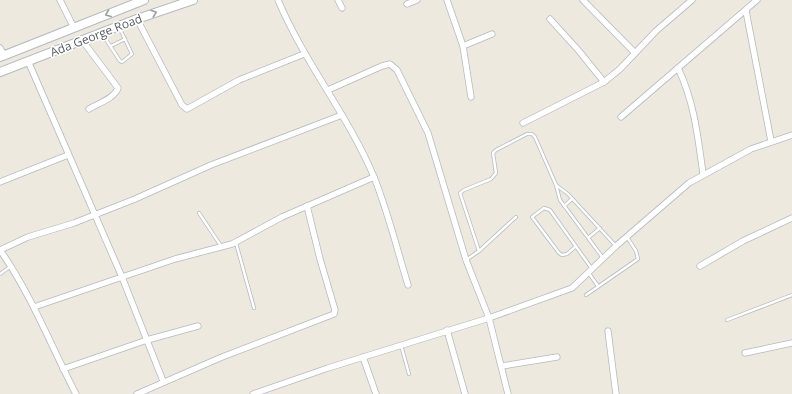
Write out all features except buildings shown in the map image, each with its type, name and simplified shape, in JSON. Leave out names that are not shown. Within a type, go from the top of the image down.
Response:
[{"type":"main road","name":"Ada George Road","points":[[1,53],[74,28],[144,0]]},
{"type":"main road","name":"Ada George Road","points":[[0,72],[102,32],[193,0]]},
{"type":"street","points":[[60,0],[74,28]]},
{"type":"street","points":[[278,0],[304,54],[328,90],[374,177],[408,285]]},
{"type":"street","points":[[338,0],[342,8]]},
{"type":"street","points":[[408,4],[417,0]]},
{"type":"street","points":[[447,0],[463,46],[471,97]]},
{"type":"street","points":[[583,0],[635,53]]},
{"type":"street","points":[[523,123],[604,82],[620,69],[656,31],[692,0]]},
{"type":"street","points":[[621,117],[757,0]]},
{"type":"street","points":[[746,11],[771,141]]},
{"type":"street","points":[[137,19],[184,108],[187,109],[239,80],[304,54]]},
{"type":"street","points":[[550,20],[579,51],[604,82]]},
{"type":"street","points":[[463,46],[492,34]]},
{"type":"street","points":[[82,40],[118,88],[117,92],[89,109]]},
{"type":"street","points":[[28,61],[122,277],[163,381]]},
{"type":"street","points":[[328,90],[382,66],[390,64],[397,70],[428,133],[466,260],[489,318],[508,394]]},
{"type":"street","points":[[678,68],[686,85],[692,106],[703,174]]},
{"type":"street","points":[[76,394],[34,307],[11,266],[0,250],[28,237],[95,215],[211,165],[342,115]]},
{"type":"street","points":[[253,394],[400,345],[489,318],[567,290],[660,207],[703,174],[740,154],[771,141],[792,135]]},
{"type":"street","points":[[0,182],[68,155]]},
{"type":"street","points":[[34,307],[175,260],[223,248],[282,217],[374,177]]},
{"type":"street","points":[[137,394],[163,381],[334,314],[336,310],[320,258],[307,206]]},
{"type":"street","points":[[700,266],[743,241],[792,218]]},
{"type":"street","points":[[63,369],[147,340],[198,326]]},
{"type":"street","points":[[448,330],[466,394]]},
{"type":"street","points":[[608,331],[616,394]]},
{"type":"street","points":[[744,353],[792,343]]},
{"type":"street","points":[[363,357],[376,394]]},
{"type":"street","points":[[502,366],[557,357]]},
{"type":"lane","points":[[102,32],[122,62],[132,54],[119,26]]},
{"type":"lane","points":[[111,46],[125,39]]},
{"type":"lane","points":[[479,251],[460,193],[491,179],[496,173],[493,153],[496,150],[527,134],[532,134],[535,137],[556,185],[560,200],[603,258]]},
{"type":"lane","points":[[556,185],[572,199],[616,246]]},
{"type":"lane","points":[[564,206],[572,199]]},
{"type":"lane","points":[[576,246],[567,254],[562,255],[532,217],[544,208],[547,208],[576,246],[598,286]]},
{"type":"lane","points":[[199,212],[223,248]]},
{"type":"lane","points":[[466,260],[479,251],[516,217]]},
{"type":"lane","points":[[588,238],[600,228]]},
{"type":"lane","points":[[586,295],[638,259],[636,251],[627,236]]},
{"type":"lane","points":[[236,242],[254,308]]},
{"type":"lane","points":[[0,274],[11,266]]},
{"type":"lane","points":[[727,320],[792,295]]},
{"type":"lane","points":[[400,345],[409,374]]}]
